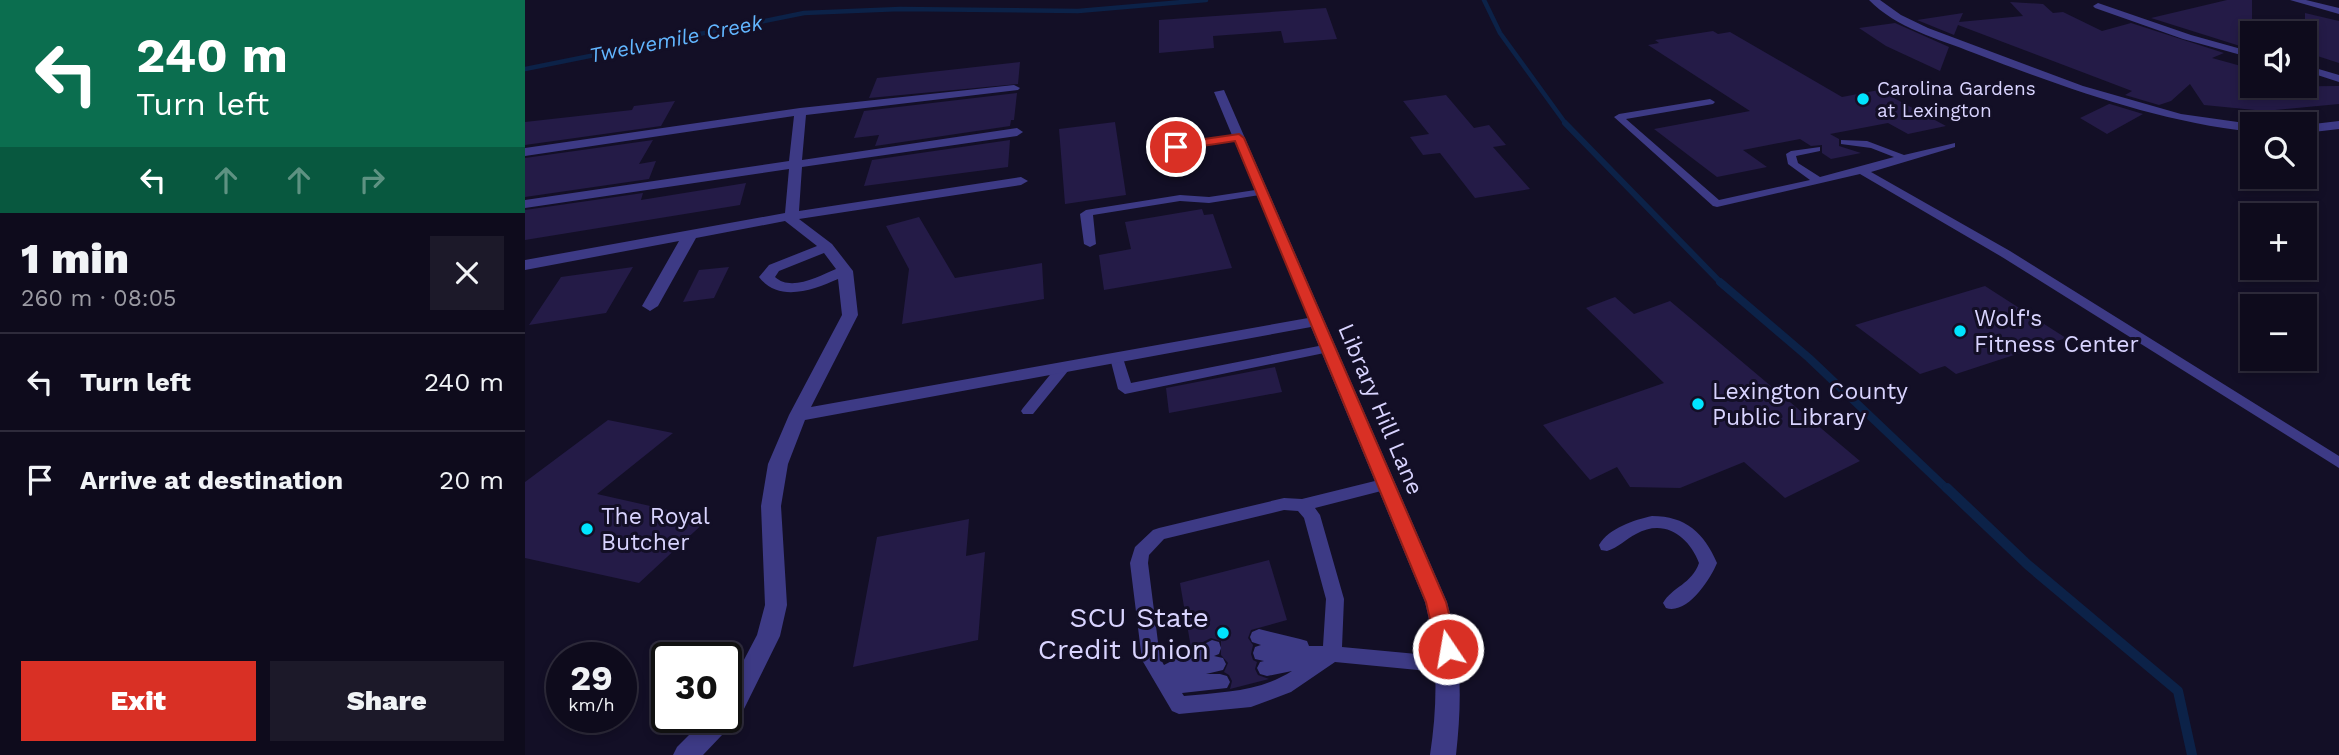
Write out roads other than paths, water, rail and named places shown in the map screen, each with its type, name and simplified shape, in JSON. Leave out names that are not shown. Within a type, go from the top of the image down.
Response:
[{"type":"street","points":[[1874,0],[1910,23],[2088,93],[2165,115],[2240,126]]},
{"type":"street","points":[[2295,0],[2339,10]]},
{"type":"street","points":[[2098,6],[2168,31],[2240,52]]},
{"type":"street","points":[[2317,72],[2339,79]]},
{"type":"street","points":[[525,152],[800,113],[1014,88]]},
{"type":"street","name":"Library Hill Lane","points":[[1220,92],[1436,602],[1446,634],[1450,665],[1449,712],[1443,755]]},
{"type":"street","points":[[742,687],[768,636],[776,605],[771,506],[778,464],[798,415],[850,315],[845,271],[827,247],[790,216],[800,113]]},
{"type":"street","points":[[2317,128],[2339,125]]},
{"type":"street","points":[[525,204],[1017,132]]},
{"type":"street","points":[[525,265],[790,216],[1021,181]]},
{"type":"street","points":[[650,306],[691,233]]},
{"type":"street","points":[[827,247],[774,268],[767,277],[781,289],[804,285],[845,271]]},
{"type":"street","points":[[798,415],[1317,321]]},
{"type":"street","points":[[686,755],[707,733]]},
{"type":"lane","points":[[1710,102],[1619,117],[1717,204],[1819,181],[1951,145]]},
{"type":"lane","points":[[1154,150],[1239,138]]},
{"type":"lane","points":[[1844,142],[1864,142],[1880,146],[1903,158]]},
{"type":"lane","points":[[1816,149],[1791,155],[1793,164],[1819,181]]},
{"type":"lane","points":[[1862,170],[2006,254],[2339,463]]},
{"type":"lane","points":[[1090,244],[1086,214],[1090,212],[1179,198],[1209,200],[1262,192]]},
{"type":"lane","points":[[1117,358],[1125,389],[1329,348]]},
{"type":"lane","points":[[1028,411],[1063,368]]},
{"type":"lane","points":[[1332,654],[1284,686],[1251,698],[1179,705],[1151,660],[1139,562],[1141,552],[1159,534],[1182,527],[1284,504],[1302,505],[1387,484]]},
{"type":"lane","points":[[1302,505],[1312,515],[1335,599],[1332,654]]},
{"type":"lane","points":[[1607,544],[1640,526],[1653,524],[1684,528],[1694,535],[1708,563],[1704,576],[1694,588],[1672,603]]},
{"type":"lane","points":[[1332,654],[1263,653],[1332,654],[1450,665]]},
{"type":"lane","points":[[1216,665],[1171,685],[1160,677],[1216,665]]},
{"type":"waterway","name":"Twelvemile Creek","points":[[525,69],[804,13],[900,9],[1078,11],[1206,0]]},
{"type":"waterway","points":[[1484,0],[1500,33],[1566,124]]},
{"type":"waterway","points":[[1565,123],[1720,282]]},
{"type":"waterway","points":[[1720,282],[1809,358],[1948,490]]},
{"type":"waterway","points":[[1947,488],[2028,565],[2178,691],[2192,755]]},
{"type":"place","name":"Carolina Gardens at Lexington","points":[[1863,99]]},
{"type":"place","name":"Wolf's Fitness Center","points":[[1960,331]]},
{"type":"place","name":"Lexington County Public Library","points":[[1698,404]]},
{"type":"place","name":"The Royal Butcher","points":[[587,529]]},
{"type":"place","name":"SCU State Credit Union","points":[[1223,633]]}]
